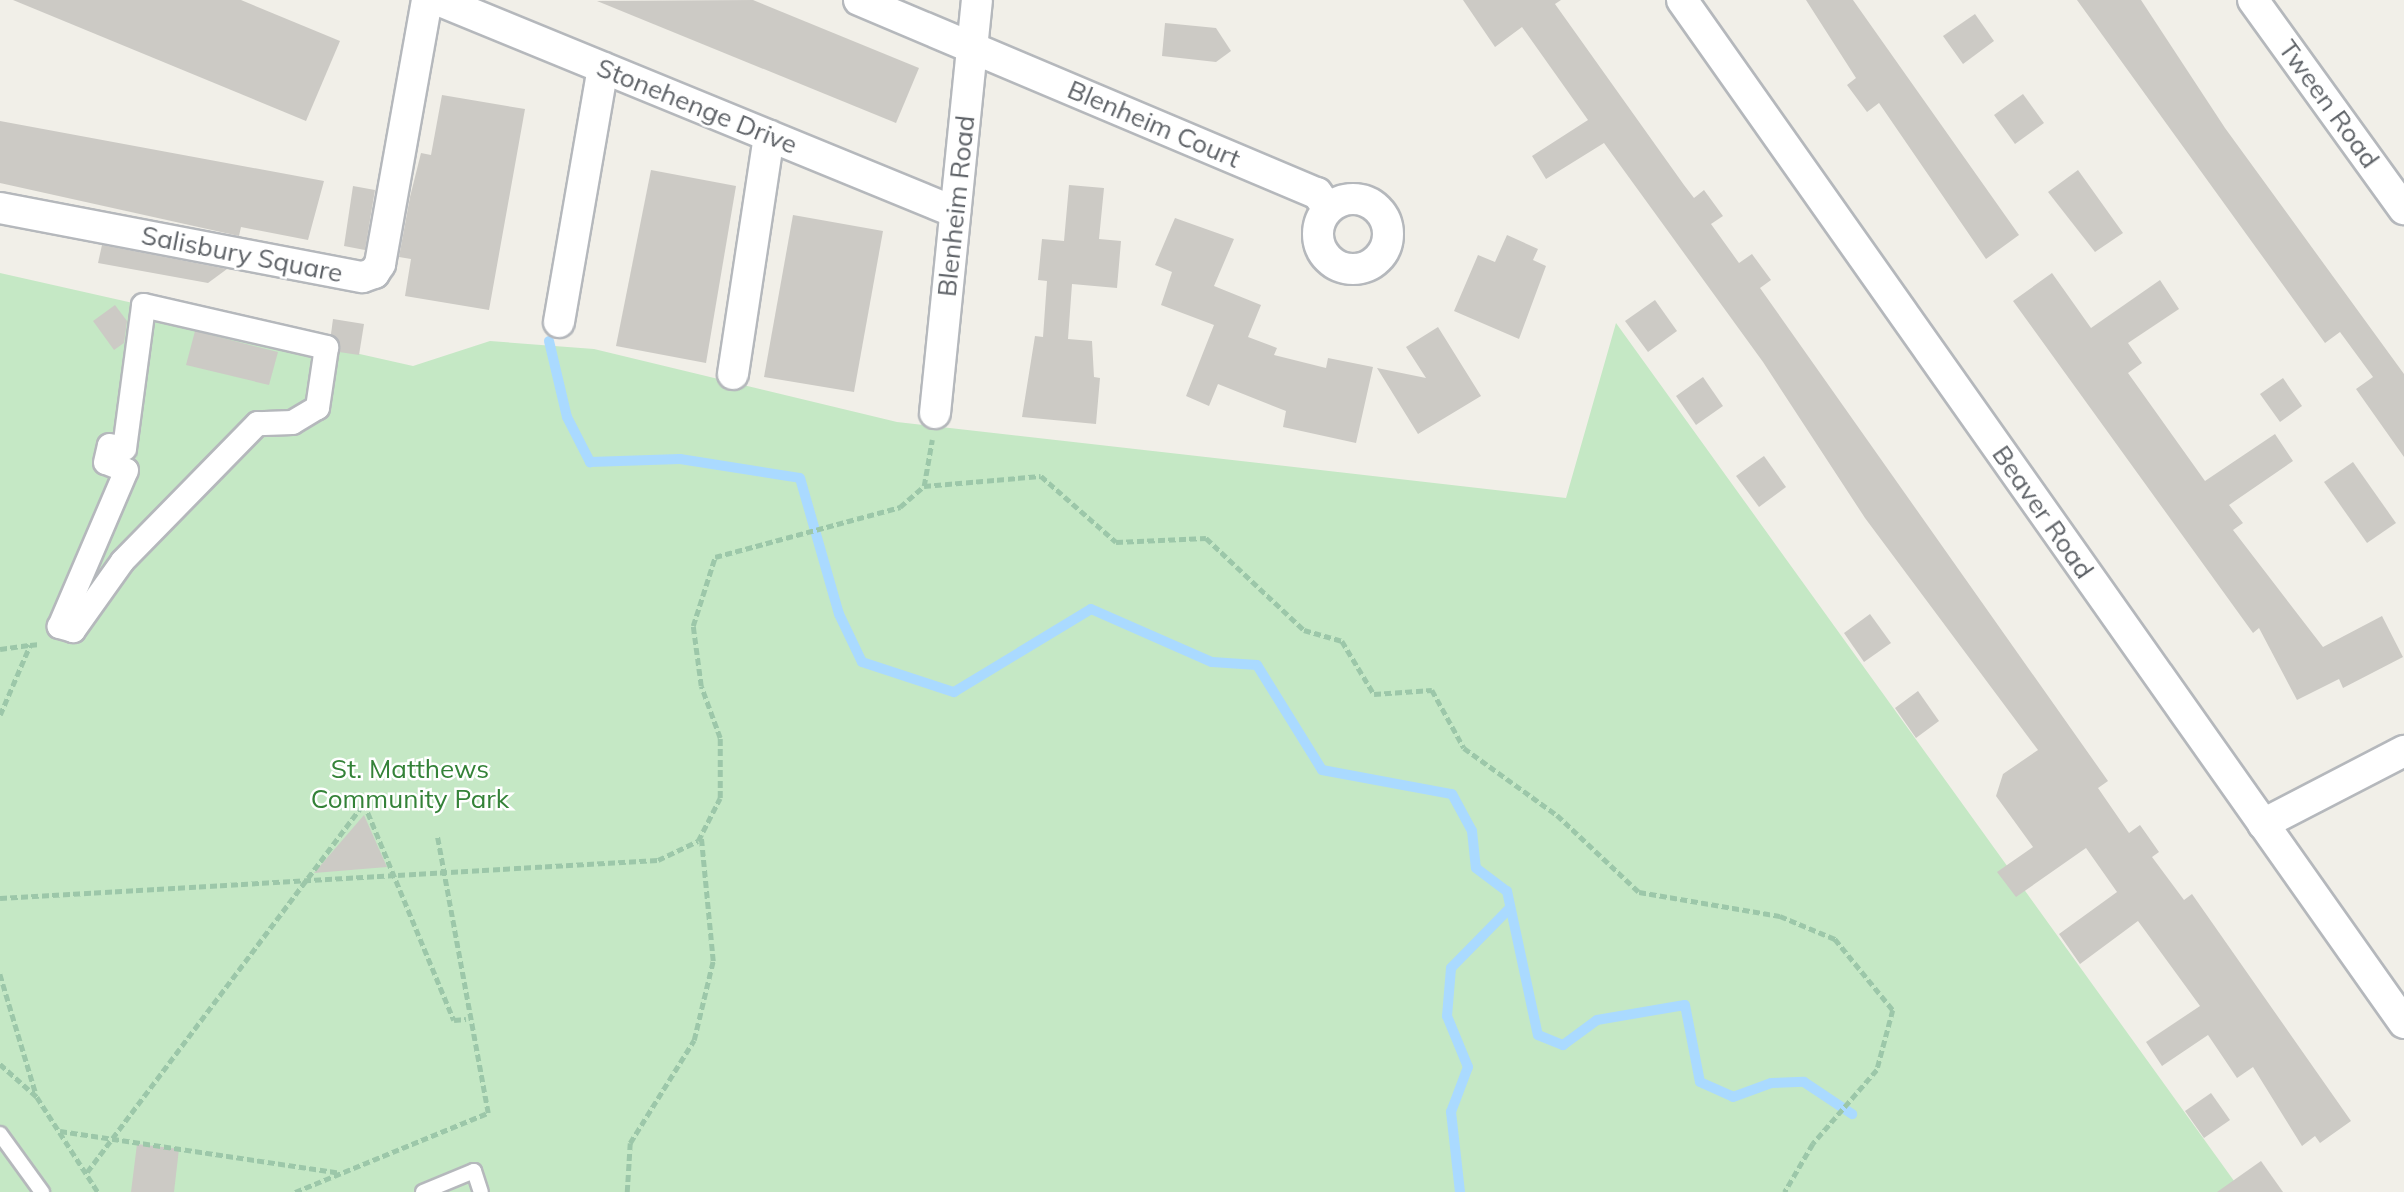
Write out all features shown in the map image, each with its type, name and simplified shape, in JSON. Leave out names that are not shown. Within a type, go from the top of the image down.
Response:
[{"type":"street","name":"Salisbury Square","points":[[0,208],[363,277],[373,273],[380,264],[427,0]]},
{"type":"street","name":"Stonehenge Drive","points":[[438,0],[955,212]]},
{"type":"street","name":"Blenheim Court","points":[[859,0],[1317,192],[1328,209]]},
{"type":"street","name":"Blenheim Road","points":[[934,423],[977,0]]},
{"type":"street","name":"Beaver Road","points":[[1682,0],[2404,1023]]},
{"type":"street","name":"Tween Road","points":[[2253,0],[2404,209]]},
{"type":"street","points":[[559,322],[603,68]]},
{"type":"street","points":[[733,374],[769,136]]},
{"type":"street","points":[[143,305],[326,347],[317,407],[292,422],[257,423],[122,561],[73,630],[65,628],[59,626],[126,470],[105,462],[109,445],[124,448],[143,305]]},
{"type":"street","points":[[2263,824],[2404,751]]},
{"type":"lane","points":[[0,1134],[42,1192]]},
{"type":"lane","points":[[423,1192],[474,1171],[481,1192]]},
{"type":"path","points":[[924,486],[934,423]]},
{"type":"path","points":[[0,898],[549,869],[658,860],[701,834],[720,798],[720,738],[701,686],[693,626],[715,557],[900,507],[924,486],[1041,476],[1116,542],[1206,538],[1304,630],[1342,641],[1374,694],[1432,690],[1464,748],[1557,815],[1640,892],[1780,916],[1835,939],[1893,1010],[1877,1070],[1812,1144],[1785,1192]]},
{"type":"path","points":[[0,649],[58,641],[65,628]]},
{"type":"path","points":[[0,715],[30,645]]},
{"type":"path","points":[[87,1172],[364,803],[392,876],[454,1020],[466,1019]]},
{"type":"path","points":[[627,1192],[631,1143],[694,1040],[713,961],[701,834]]},
{"type":"path","points":[[295,1192],[488,1114],[466,1019],[438,836]]},
{"type":"path","points":[[0,974],[37,1097]]},
{"type":"path","points":[[0,1064],[37,1097],[98,1192]]},
{"type":"path","points":[[60,1131],[340,1173]]},
{"type":"green space","name":"St. Matthews Community Park","points":[[0,273],[413,366],[490,341],[594,349],[897,422],[1566,498],[1616,323],[2242,1192],[0,1192]]},
{"type":"building","points":[[13,0],[241,0],[340,41],[306,121]]},
{"type":"building","points":[[753,0],[919,68],[896,123],[597,1]]},
{"type":"building","points":[[1463,0],[1561,0],[1555,4],[1684,185],[1694,198],[1704,190],[1723,216],[1711,224],[1739,263],[1752,254],[1771,280],[1760,288],[2108,781],[2098,788],[2129,833],[2140,825],[2159,852],[2152,857],[2184,900],[2192,894],[2351,1121],[2320,1143],[2315,1136],[2302,1146],[2253,1067],[2237,1078],[2208,1035],[2162,1066],[2146,1042],[2200,1006],[2138,921],[2080,964],[2059,934],[2117,892],[2086,848],[2016,897],[1997,872],[2033,847],[1996,796],[2003,774],[2038,750],[1865,518],[1763,362],[1604,143],[1546,179],[1532,156],[1588,120],[1522,27],[1495,47]]},
{"type":"building","points":[[1806,0],[1853,0],[2019,235],[1986,259],[1879,103],[1867,112],[1847,85],[1856,78]]},
{"type":"building","points":[[2077,0],[2141,0],[2225,128],[2404,374],[2404,457],[2356,389],[2373,377],[2340,332],[2325,343]]},
{"type":"building","points":[[1975,14],[1994,41],[1963,64],[1943,36]]},
{"type":"building","points":[[1165,23],[1216,28],[1231,51],[1216,62],[1162,56]]},
{"type":"building","points":[[2023,94],[2044,123],[2015,144],[1994,115]]},
{"type":"building","points":[[442,95],[525,109],[489,310],[405,296],[411,259],[399,257],[410,197],[421,153],[431,155]]},
{"type":"building","points":[[0,121],[324,181],[308,240],[241,227],[239,236],[0,183]]},
{"type":"building","points":[[651,170],[736,186],[706,363],[616,346]]},
{"type":"building","points":[[2078,170],[2123,233],[2095,252],[2048,192]]},
{"type":"building","points":[[1069,185],[1104,188],[1099,239],[1121,241],[1117,288],[1072,284],[1068,339],[1092,341],[1094,377],[1100,378],[1096,424],[1022,417],[1035,336],[1043,337],[1047,281],[1038,280],[1042,239],[1064,241]]},
{"type":"building","points":[[353,186],[375,190],[365,250],[344,246]]},
{"type":"building","points":[[793,215],[883,231],[854,392],[764,377]]},
{"type":"building","points":[[1175,218],[1234,239],[1214,286],[1261,305],[1248,337],[1277,348],[1274,355],[1326,368],[1328,358],[1373,367],[1356,443],[1283,427],[1286,411],[1218,384],[1209,406],[1186,396],[1214,325],[1161,305],[1172,272],[1155,265]]},
{"type":"building","points":[[1507,235],[1538,249],[1533,260],[1546,266],[1519,339],[1454,311],[1478,255],[1495,262]]},
{"type":"building","points":[[102,245],[227,269],[208,283],[98,263]]},
{"type":"building","points":[[2052,273],[2091,328],[2160,280],[2179,309],[2128,343],[2142,363],[2128,373],[2205,481],[2275,434],[2293,461],[2229,505],[2243,523],[2233,530],[2323,647],[2382,616],[2403,657],[2343,688],[2339,679],[2297,700],[2259,628],[2253,633],[2013,301]]},
{"type":"building","points":[[1655,300],[1677,331],[1648,352],[1625,321]]},
{"type":"building","points":[[115,305],[127,321],[124,343],[114,350],[93,321]]},
{"type":"building","points":[[333,319],[364,324],[359,355],[339,352],[331,334]]},
{"type":"building","points":[[1438,327],[1481,396],[1418,434],[1377,368],[1426,378],[1406,347]]},
{"type":"building","points":[[195,331],[278,352],[269,385],[186,365]]},
{"type":"building","points":[[1703,377],[1723,406],[1696,425],[1676,396]]},
{"type":"building","points":[[2283,378],[2302,406],[2280,422],[2260,394]]},
{"type":"building","points":[[1764,456],[1786,487],[1759,507],[1736,476]]},
{"type":"building","points":[[2353,462],[2396,523],[2367,543],[2324,482]]},
{"type":"building","points":[[1870,614],[1891,643],[1864,662],[1844,633]]},
{"type":"building","points":[[1918,691],[1939,721],[1916,738],[1895,708]]},
{"type":"building","points":[[364,815],[387,867],[314,873]]},
{"type":"building","points":[[2211,1093],[2230,1120],[2204,1138],[2185,1111]]},
{"type":"building","points":[[137,1144],[179,1149],[174,1192],[131,1192]]},
{"type":"building","points":[[2261,1161],[2283,1192],[2217,1192]]},
{"type":"waterway","points":[[549,341],[567,417],[590,462],[680,459],[800,478],[839,614],[862,662],[954,692],[1091,609],[1212,662],[1257,665],[1322,770],[1452,794],[1472,831],[1476,868],[1507,891],[1538,1035],[1563,1045],[1597,1020],[1685,1005],[1700,1082],[1733,1097],[1771,1083],[1804,1082],[1852,1114]]},
{"type":"waterway","points":[[1460,1192],[1451,1112],[1468,1067],[1447,1016],[1451,968],[1510,908]]}]
